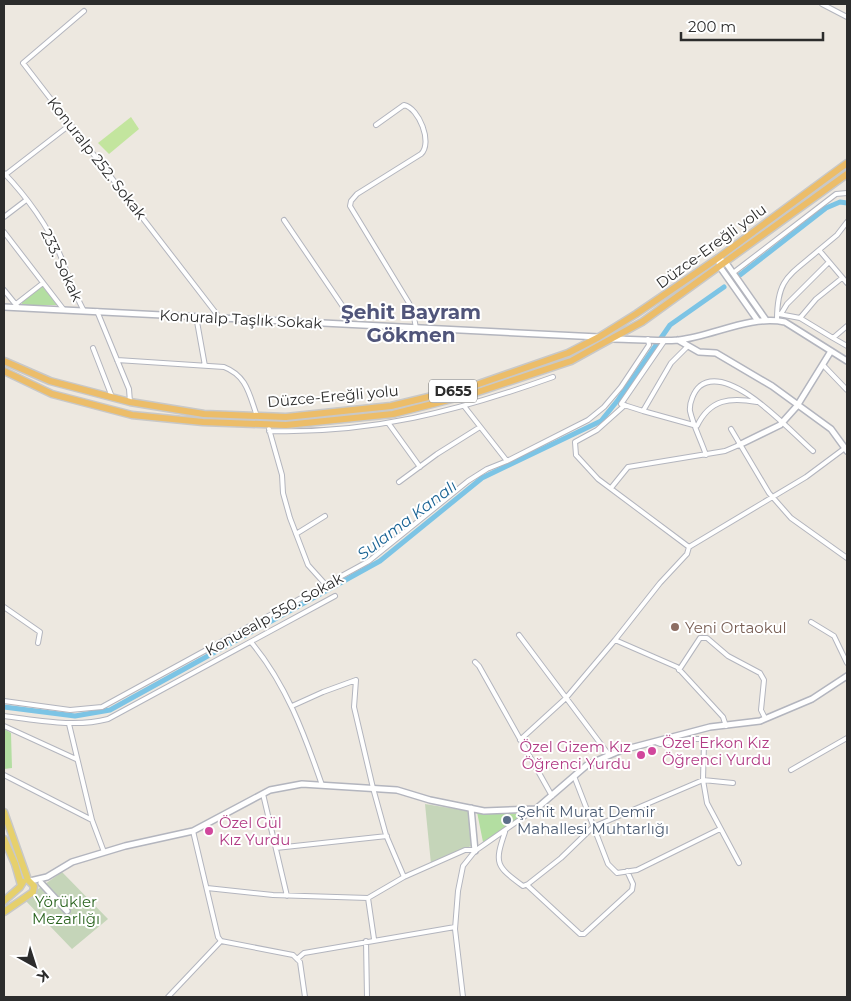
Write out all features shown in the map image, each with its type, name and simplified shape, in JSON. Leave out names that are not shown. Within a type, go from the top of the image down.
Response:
[{"type":"highway","name":"Düzce-Ereğli yolu","points":[[4,361],[50,381],[130,402],[204,414],[286,417],[391,406],[470,387],[568,353],[599,337],[718,258],[847,163]]},
{"type":"highway","name":"Düzce-Ereğli yolu","points":[[4,371],[52,394],[132,415],[268,428],[393,414],[454,399],[571,360],[612,339],[642,322],[847,174]]},
{"type":"main road","points":[[4,812],[29,881],[34,884],[31,892],[4,912]]},
{"type":"main road","points":[[4,838],[15,864],[22,892],[31,892]]},
{"type":"main road","points":[[4,901],[29,881]]},
{"type":"street","points":[[822,4],[847,17]]},
{"type":"street","name":"Konuralp 252. Sokak","points":[[84,11],[23,63],[219,317]]},
{"type":"street","points":[[376,125],[404,105],[409,106],[416,114],[427,143],[426,150],[421,154],[357,194],[351,200],[350,206],[409,303],[416,328]]},
{"type":"street","points":[[5,174],[71,124]]},
{"type":"street","name":"233. Sokak","points":[[5,174],[44,224],[56,248],[70,286],[84,311]]},
{"type":"street","points":[[733,273],[836,194],[847,193]]},
{"type":"street","points":[[4,217],[25,201]]},
{"type":"street","points":[[284,220],[348,314],[347,324]]},
{"type":"street","points":[[777,320],[779,314],[779,291],[788,276],[838,235],[847,222]]},
{"type":"street","points":[[4,232],[64,310]]},
{"type":"street","points":[[819,250],[847,283]]},
{"type":"street","points":[[718,258],[726,263],[766,320]]},
{"type":"street","points":[[718,258],[720,267],[758,321]]},
{"type":"street","points":[[779,314],[828,262]]},
{"type":"street","points":[[800,318],[816,299],[842,278]]},
{"type":"street","points":[[4,290],[17,306],[43,283]]},
{"type":"street","name":"Konuralp Taşlık Sokak","points":[[4,307],[17,306],[97,312],[599,337]]},
{"type":"street","points":[[97,312],[129,389],[130,402]]},
{"type":"street","points":[[779,314],[800,318],[847,346]]},
{"type":"street","points":[[196,316],[206,366]]},
{"type":"street","points":[[612,339],[678,340],[758,321],[777,320],[785,322],[847,361]]},
{"type":"street","points":[[832,338],[847,326]]},
{"type":"street","name":"Konuealp 550. Sokak","points":[[4,700],[70,710],[102,707],[370,561],[468,481],[487,469],[507,461],[588,420],[604,407],[621,387],[649,344],[649,339]]},
{"type":"street","points":[[665,340],[621,404],[696,426]]},
{"type":"street","points":[[520,740],[566,698],[686,554],[689,547],[806,477],[846,449],[831,429],[772,386],[716,353],[699,352],[678,340]]},
{"type":"street","points":[[643,411],[671,363],[688,346]]},
{"type":"street","points":[[93,348],[112,397]]},
{"type":"street","points":[[611,488],[628,467],[725,451],[782,423],[797,406],[824,366],[831,351]]},
{"type":"street","points":[[117,360],[224,367],[237,372],[245,383],[257,416]]},
{"type":"street","points":[[824,366],[847,390]]},
{"type":"street","points":[[326,585],[308,565],[296,534],[286,504],[282,475],[268,428],[306,432],[389,424],[464,406],[553,377]]},
{"type":"street","points":[[706,454],[690,410],[692,399],[698,388],[709,380],[734,386],[758,402],[813,451]]},
{"type":"street","points":[[696,426],[709,407],[721,402],[740,399],[758,402]]},
{"type":"street","points":[[625,405],[597,430],[575,442],[576,455],[598,479],[689,547]]},
{"type":"street","points":[[464,406],[507,461]]},
{"type":"street","points":[[389,424],[420,467]]},
{"type":"street","points":[[399,482],[480,427]]},
{"type":"street","points":[[731,428],[739,445],[772,497],[791,518],[847,558]]},
{"type":"street","points":[[296,534],[325,516]]},
{"type":"street","points":[[4,716],[69,724],[95,723],[108,719],[334,596]]},
{"type":"street","points":[[4,607],[40,632],[38,643]]},
{"type":"street","points":[[811,622],[834,636],[847,663]]},
{"type":"street","points":[[519,635],[609,755]]},
{"type":"street","points":[[679,670],[700,638],[707,638],[728,656],[760,673],[764,680],[761,710],[765,718]]},
{"type":"street","points":[[615,640],[679,670],[723,717],[726,726]]},
{"type":"street","points":[[251,642],[264,657],[292,706],[322,785]]},
{"type":"street","points":[[475,662],[552,796]]},
{"type":"street","points":[[463,997],[455,927],[458,891],[463,866],[475,850],[505,832],[536,809],[587,765],[609,755],[654,741],[765,718],[812,699],[847,676]]},
{"type":"street","points":[[292,706],[356,680],[354,707],[373,788],[387,836],[404,877]]},
{"type":"street","points":[[69,724],[92,820],[104,852]]},
{"type":"street","points":[[4,726],[76,759]]},
{"type":"street","points":[[790,770],[847,738]]},
{"type":"street","points":[[654,741],[660,744],[689,739],[702,739],[704,743],[703,780],[707,803],[739,862]]},
{"type":"street","points":[[4,775],[92,820]]},
{"type":"street","points":[[574,776],[592,827],[608,864],[617,873],[637,870],[720,829]]},
{"type":"street","points":[[527,885],[561,858],[592,827],[703,780],[733,783]]},
{"type":"street","points":[[31,892],[47,877],[72,862],[193,830],[270,790],[302,784],[397,790],[484,811],[536,809]]},
{"type":"street","points":[[263,794],[287,896]]},
{"type":"street","points":[[471,808],[475,850]]},
{"type":"street","points":[[193,830],[218,937],[221,941],[293,955],[300,962],[305,997]]},
{"type":"street","points":[[505,832],[497,856],[500,865],[523,886],[527,885],[580,934],[584,934],[632,890],[634,884],[627,872]]},
{"type":"street","points":[[276,848],[387,836]]},
{"type":"street","points":[[207,888],[287,896],[368,898],[404,877],[465,850],[475,850]]},
{"type":"street","points":[[29,881],[47,877]]},
{"type":"street","points":[[41,883],[67,911]]},
{"type":"street","points":[[368,898],[374,940]]},
{"type":"street","points":[[297,959],[304,953],[455,927]]},
{"type":"street","points":[[168,997],[221,941]]},
{"type":"street","points":[[366,941],[367,997]]},
{"type":"green space","points":[[131,117],[139,129],[109,154],[98,143]]},
{"type":"green space","points":[[42,286],[58,305],[23,305],[21,302]]},
{"type":"green space","points":[[4,729],[11,733],[12,768],[4,769]]},
{"type":"green space","points":[[425,804],[468,811],[471,846],[431,864]]},
{"type":"green space","points":[[477,812],[524,814],[509,827],[483,842]]},
{"type":"green space","name":"Yörükler Mezarlığı","points":[[62,872],[108,919],[72,949],[24,899]]},
{"type":"waterway","points":[[740,275],[826,208],[840,202],[847,203]]},
{"type":"waterway","name":"Sulama Kanalı","points":[[4,707],[75,716],[110,710],[380,561],[482,478],[601,421],[618,400],[670,325],[724,287]]},
{"type":"place","name":"Yeni Ortaokul","points":[[675,627]]},
{"type":"place","name":"Özel Erkon Kız Öğrenci Yurdu","points":[[652,751]]},
{"type":"place","name":"Özel Gizem Kız Öğrenci Yurdu","points":[[641,755]]},
{"type":"place","name":"Şehit Murat Demir Mahallesi Muhtarlığı","points":[[507,820]]},
{"type":"place","name":"Özel Gül Kız Yurdu","points":[[209,831]]},
{"type":"district","name":"Şehit Bayram Gökmen","points":[[411,324]]}]
